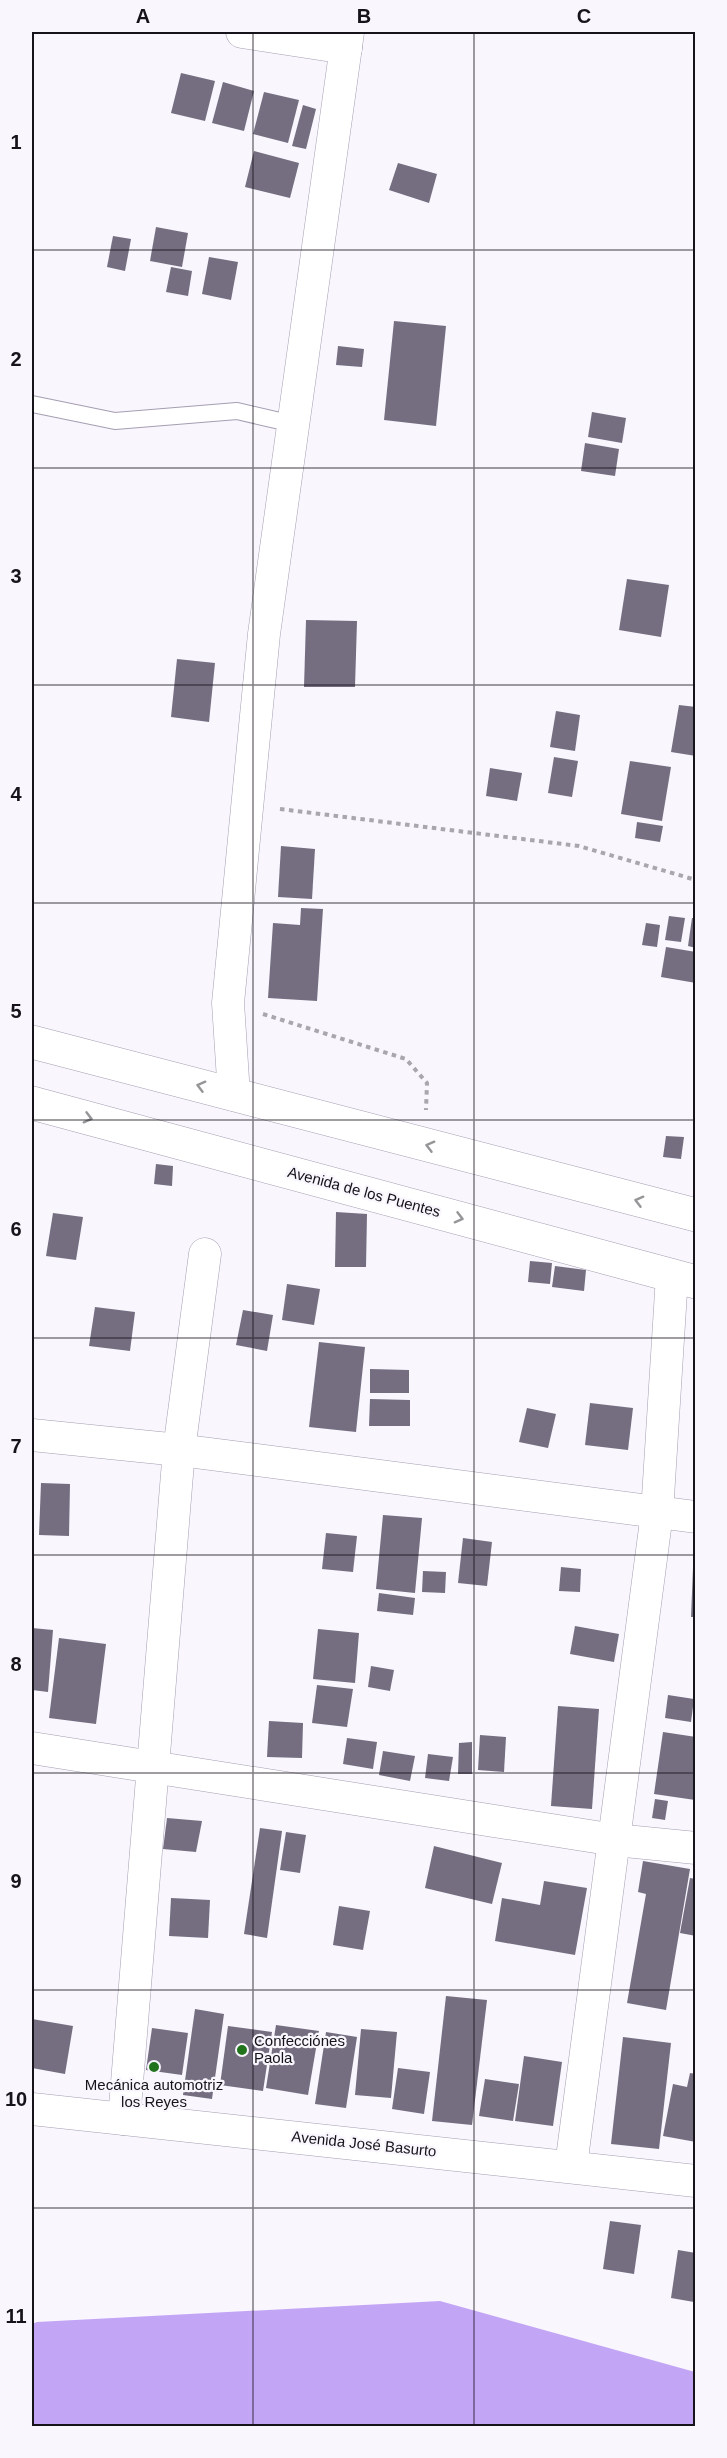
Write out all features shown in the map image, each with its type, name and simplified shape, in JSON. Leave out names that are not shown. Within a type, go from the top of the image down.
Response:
[{"type":"main road","points":[[32,1042],[696,1215]]},
{"type":"main road","name":"Avenida de los Puentes","points":[[32,1103],[684,1279]]},
{"type":"street","points":[[234,1095],[228,1003],[264,634],[347,40],[242,32]]},
{"type":"street","points":[[124,2119],[179,1450],[205,1254]]},
{"type":"street","points":[[571,2166],[657,1513],[684,1279]]},
{"type":"street","points":[[32,1435],[179,1450],[696,1517]]},
{"type":"street","points":[[32,1748],[615,1840],[696,1848]]},
{"type":"street","name":"Avenida José Basurto","points":[[32,2109],[696,2181]]},
{"type":"lane","points":[[32,404],[115,421],[237,411],[293,424]]},
{"type":"path","points":[[246,804],[579,846],[696,880]]},
{"type":"path","points":[[228,1003],[406,1059],[427,1083],[425,1145]]},
{"type":"shaded area","points":[[440,2301],[695,2372],[695,2426],[32,2426],[32,2324],[37,2322]]},
{"type":"building","points":[[181,73],[215,81],[205,121],[171,113]]},
{"type":"building","points":[[223,82],[254,91],[244,131],[212,123]]},
{"type":"building","points":[[264,92],[299,100],[288,143],[253,134]]},
{"type":"building","points":[[303,105],[316,109],[306,149],[292,146]]},
{"type":"building","points":[[254,151],[299,163],[290,198],[245,187]]},
{"type":"building","points":[[398,163],[437,174],[429,203],[389,190]]},
{"type":"building","points":[[156,227],[188,233],[182,267],[150,261]]},
{"type":"building","points":[[113,236],[131,239],[125,271],[107,267]]},
{"type":"building","points":[[209,257],[238,262],[231,300],[202,294]]},
{"type":"building","points":[[171,267],[192,271],[188,296],[166,292]]},
{"type":"building","points":[[394,321],[446,326],[436,426],[384,420]]},
{"type":"building","points":[[338,346],[364,349],[362,367],[336,365]]},
{"type":"building","points":[[592,412],[626,418],[622,443],[588,437]]},
{"type":"building","points":[[585,443],[619,449],[615,476],[581,471]]},
{"type":"building","points":[[627,579],[669,585],[661,637],[619,630]]},
{"type":"building","points":[[306,620],[357,621],[355,687],[304,687]]},
{"type":"building","points":[[177,659],[215,663],[209,722],[171,717]]},
{"type":"building","points":[[679,705],[696,707],[696,756],[671,752]]},
{"type":"building","points":[[556,711],[580,715],[575,751],[550,747]]},
{"type":"building","points":[[554,757],[578,761],[572,797],[548,793]]},
{"type":"building","points":[[630,761],[671,767],[662,821],[621,814]]},
{"type":"building","points":[[490,768],[522,773],[517,801],[486,796]]},
{"type":"building","points":[[637,822],[663,826],[660,842],[635,838]]},
{"type":"building","points":[[281,846],[315,849],[312,899],[278,897]]},
{"type":"building","points":[[301,908],[323,909],[317,1001],[268,998],[273,923],[300,925]]},
{"type":"building","points":[[669,916],[685,918],[681,942],[665,940]]},
{"type":"building","points":[[692,918],[696,918],[696,948],[688,946]]},
{"type":"building","points":[[646,923],[660,925],[657,947],[642,945]]},
{"type":"building","points":[[666,947],[696,952],[696,983],[661,977]]},
{"type":"building","points":[[666,1136],[684,1137],[681,1159],[663,1157]]},
{"type":"building","points":[[156,1164],[173,1166],[172,1186],[154,1184]]},
{"type":"building","points":[[336,1212],[367,1214],[366,1267],[335,1267]]},
{"type":"building","points":[[53,1213],[83,1217],[76,1260],[46,1256]]},
{"type":"building","points":[[530,1261],[552,1263],[550,1284],[528,1282]]},
{"type":"building","points":[[555,1266],[586,1270],[584,1291],[552,1287]]},
{"type":"building","points":[[287,1284],[320,1289],[314,1325],[282,1320]]},
{"type":"building","points":[[95,1307],[135,1312],[130,1351],[89,1346]]},
{"type":"building","points":[[243,1310],[273,1315],[267,1351],[236,1345]]},
{"type":"building","points":[[319,1342],[365,1347],[356,1432],[309,1427]]},
{"type":"building","points":[[370,1369],[409,1370],[409,1393],[370,1393]]},
{"type":"building","points":[[370,1399],[410,1400],[410,1426],[369,1426]]},
{"type":"building","points":[[590,1403],[633,1408],[628,1450],[585,1445]]},
{"type":"building","points":[[527,1408],[556,1414],[548,1448],[519,1442]]},
{"type":"building","points":[[41,1483],[70,1484],[69,1536],[39,1535]]},
{"type":"building","points":[[383,1515],[422,1518],[415,1593],[376,1589]]},
{"type":"building","points":[[326,1533],[357,1536],[353,1572],[322,1569]]},
{"type":"building","points":[[463,1538],[492,1542],[487,1586],[458,1583]]},
{"type":"building","points":[[561,1567],[581,1569],[580,1592],[559,1591]]},
{"type":"building","points":[[693,1568],[696,1569],[696,1617],[691,1617]]},
{"type":"building","points":[[423,1571],[446,1572],[445,1593],[422,1592]]},
{"type":"building","points":[[379,1593],[415,1598],[413,1615],[377,1611]]},
{"type":"building","points":[[575,1626],[619,1634],[614,1662],[570,1654]]},
{"type":"building","points":[[32,1628],[53,1630],[48,1692],[32,1690]]},
{"type":"building","points":[[318,1629],[359,1633],[355,1683],[313,1679]]},
{"type":"building","points":[[59,1638],[106,1644],[96,1724],[49,1718]]},
{"type":"building","points":[[371,1666],[394,1670],[390,1691],[368,1687]]},
{"type":"building","points":[[317,1685],[353,1689],[347,1727],[312,1723]]},
{"type":"building","points":[[668,1695],[694,1699],[691,1722],[665,1718]]},
{"type":"building","points":[[558,1706],[599,1709],[592,1809],[551,1806]]},
{"type":"building","points":[[269,1721],[303,1723],[302,1758],[267,1757]]},
{"type":"building","points":[[663,1732],[696,1737],[695,1800],[654,1794]]},
{"type":"building","points":[[480,1735],[506,1737],[504,1772],[478,1770]]},
{"type":"building","points":[[347,1738],[377,1742],[373,1769],[343,1764]]},
{"type":"building","points":[[472,1742],[472,1774],[458,1774],[459,1743]]},
{"type":"building","points":[[383,1751],[415,1756],[410,1781],[379,1775]]},
{"type":"building","points":[[428,1754],[453,1757],[449,1781],[425,1778]]},
{"type":"building","points":[[655,1799],[668,1801],[665,1820],[652,1818]]},
{"type":"building","points":[[167,1818],[202,1821],[196,1852],[163,1849]]},
{"type":"building","points":[[260,1828],[282,1831],[267,1938],[244,1934]]},
{"type":"building","points":[[286,1832],[306,1835],[300,1873],[280,1870]]},
{"type":"building","points":[[434,1846],[502,1863],[492,1904],[425,1888]]},
{"type":"building","points":[[643,1861],[690,1869],[666,2010],[627,2003],[646,1894],[638,1892]]},
{"type":"building","points":[[690,1878],[696,1879],[696,1936],[680,1933]]},
{"type":"building","points":[[544,1881],[587,1888],[575,1955],[495,1941],[502,1898],[540,1905]]},
{"type":"building","points":[[171,1898],[210,1900],[208,1938],[169,1936]]},
{"type":"building","points":[[339,1906],[370,1911],[363,1950],[333,1945]]},
{"type":"building","points":[[446,1996],[487,2000],[472,2125],[432,2121]]},
{"type":"building","points":[[195,2009],[224,2014],[212,2099],[183,2095]]},
{"type":"building","points":[[32,2019],[73,2026],[65,2074],[32,2068]]},
{"type":"building","points":[[276,2025],[319,2031],[308,2095],[266,2088]]},
{"type":"building","points":[[228,2026],[272,2032],[263,2091],[220,2085]]},
{"type":"building","points":[[152,2028],[188,2033],[182,2075],[146,2070]]},
{"type":"building","points":[[361,2029],[397,2032],[391,2098],[355,2095]]},
{"type":"building","points":[[326,2032],[357,2037],[346,2108],[315,2104]]},
{"type":"building","points":[[623,2037],[671,2043],[659,2149],[611,2144]]},
{"type":"building","points":[[524,2056],[562,2062],[553,2126],[515,2121]]},
{"type":"building","points":[[398,2068],[430,2072],[424,2114],[392,2109]]},
{"type":"building","points":[[690,2073],[696,2074],[696,2142],[663,2136],[673,2084],[687,2087]]},
{"type":"building","points":[[485,2079],[519,2084],[513,2121],[479,2116]]},
{"type":"building","points":[[610,2221],[641,2225],[634,2274],[603,2269]]},
{"type":"building","points":[[678,2250],[696,2253],[694,2302],[671,2298]]},
{"type":"place","name":"Confecciónes Paola","points":[[242,2050]]},
{"type":"place","name":"Mecánica automotriz los Reyes","points":[[154,2067]]}]
